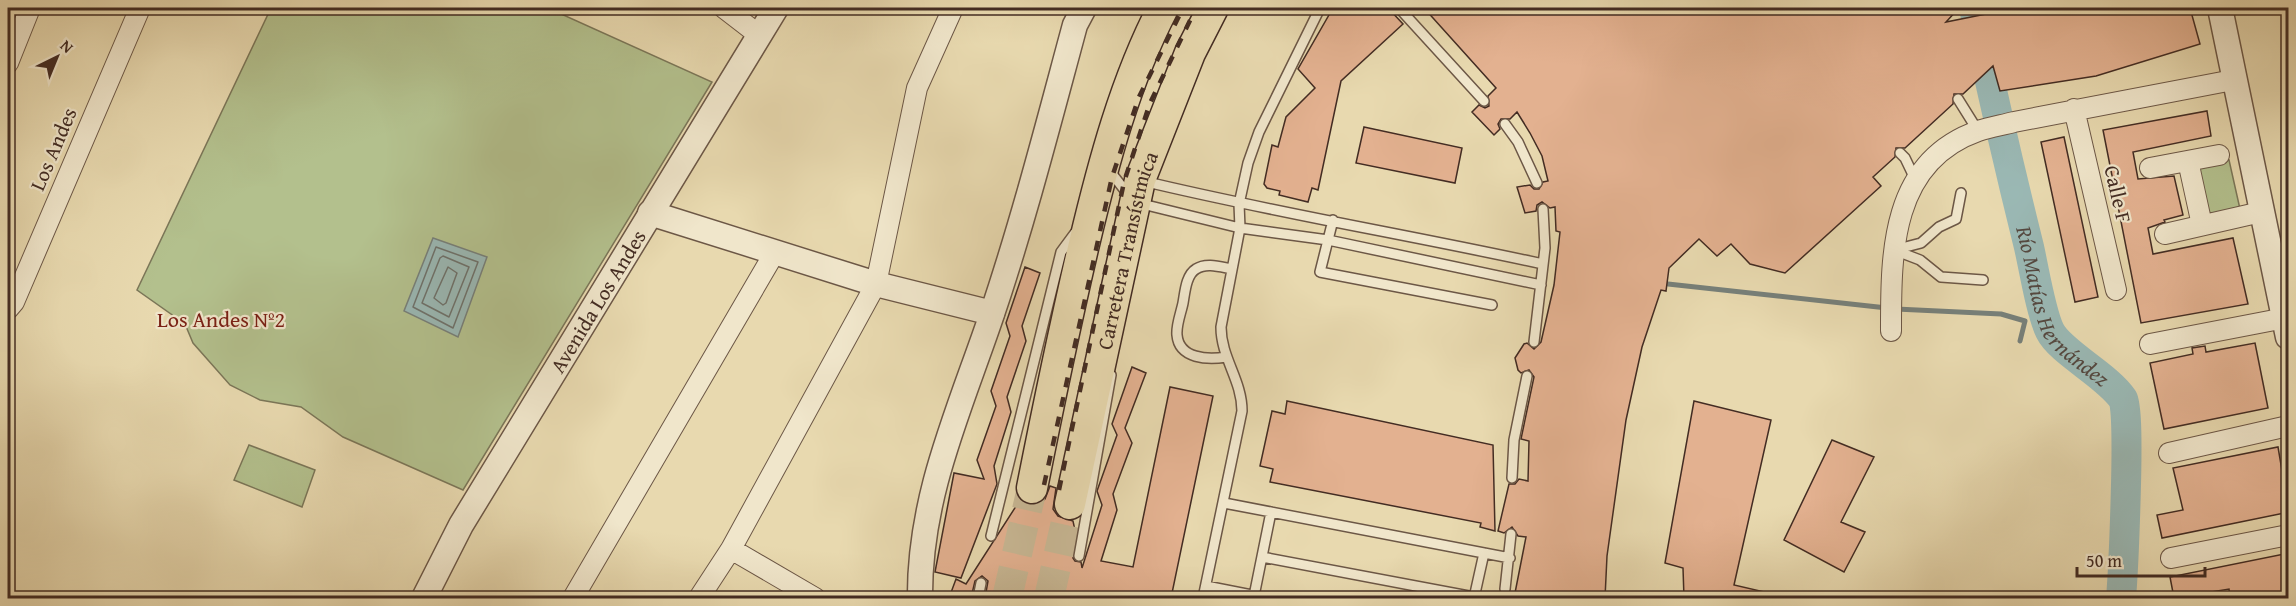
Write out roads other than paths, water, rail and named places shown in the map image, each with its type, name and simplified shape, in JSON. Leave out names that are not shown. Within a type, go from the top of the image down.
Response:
[{"type":"main road","name":"Carretera Transístmica","points":[[1032,488],[1061,343],[1104,162],[1150,32],[1163,8]]},
{"type":"main road","name":"Carretera Transístmica","points":[[1070,504],[1137,191],[1190,53],[1213,8]]},
{"type":"street","points":[[8,63],[30,8]]},
{"type":"street","name":"Los Andes","points":[[8,309],[14,302],[140,8]]},
{"type":"street","points":[[724,8],[759,35]]},
{"type":"street","name":"Avenida Los Andes","points":[[424,598],[461,525],[776,8]]},
{"type":"street","points":[[699,598],[731,549],[876,284],[917,88],[953,8]]},
{"type":"street","points":[[921,598],[923,534],[941,460],[992,313],[1076,25],[1084,8]]},
{"type":"street","points":[[2150,344],[2287,328],[2233,80],[2220,8]]},
{"type":"street","points":[[1891,328],[1894,250],[1904,201],[1930,163],[1956,142],[1984,130],[2074,109],[2233,80]]},
{"type":"street","name":"Calle F","points":[[2074,109],[2116,290]]},
{"type":"street","points":[[2150,168],[2219,155]]},
{"type":"street","points":[[2188,161],[2202,225]]},
{"type":"street","points":[[2165,234],[2261,212]]},
{"type":"street","points":[[650,213],[876,284],[992,313]]},
{"type":"street","points":[[573,598],[775,252]]},
{"type":"street","points":[[2169,453],[2289,426]]},
{"type":"street","points":[[2171,558],[2289,535]]},
{"type":"street","points":[[731,549],[815,598]]},
{"type":"lane","points":[[1203,598],[1242,411],[1242,395],[1221,342],[1221,327],[1240,228],[1239,204],[1243,182],[1259,132],[1320,8]]},
{"type":"lane","points":[[1399,8],[1484,101]]},
{"type":"lane","points":[[1958,99],[1984,130]]},
{"type":"lane","points":[[1505,124],[1518,142],[1537,183]]},
{"type":"lane","points":[[1916,181],[1902,155],[1930,163]]},
{"type":"lane","points":[[1104,162],[1137,191],[1240,228],[1328,240],[1541,285]]},
{"type":"lane","points":[[1137,191],[1239,204],[1333,220],[1543,264]]},
{"type":"lane","points":[[1894,250],[1921,243],[1939,227],[1956,219],[1961,193]]},
{"type":"lane","points":[[991,536],[1061,252],[1093,209]]},
{"type":"lane","points":[[1534,342],[1543,264],[1543,209]]},
{"type":"lane","points":[[1333,220],[1320,273],[1492,305]]},
{"type":"lane","points":[[1894,250],[1920,260],[1941,277],[1983,280]]},
{"type":"lane","points":[[1226,357],[1204,359],[1189,354],[1179,346],[1176,334],[1188,277],[1195,269],[1206,265],[1232,269]]},
{"type":"lane","points":[[1079,556],[1111,388],[1111,363],[1106,335]]},
{"type":"lane","points":[[1512,478],[1517,420],[1527,376]]},
{"type":"lane","points":[[1224,502],[1510,558]]},
{"type":"lane","points":[[1254,596],[1271,512]]},
{"type":"lane","points":[[1505,589],[1511,534]]},
{"type":"lane","points":[[1262,557],[1474,598],[1484,553]]},
{"type":"lane","points":[[978,598],[981,583]]},
{"type":"lane","points":[[1206,586],[1267,598]]},
{"type":"water","points":[[433,238],[487,257],[458,337],[404,311]]},
{"type":"waterway","name":"Río Matías Hernández","points":[[1974,8],[2000,128],[2041,302],[2050,331],[2063,347],[2106,381],[2123,399],[2126,461],[2121,598]]},
{"type":"waterway","points":[[1668,284],[1887,308]]},
{"type":"waterway","points":[[1896,309],[2001,314],[2025,321],[2020,341]]},
{"type":"tunnel","points":[[1007,598],[1032,488]]},
{"type":"tunnel","points":[[1049,598],[1070,504]]},
{"type":"railway","points":[[1044,485],[1112,177],[1139,97],[1183,8]]},
{"type":"railway","points":[[1059,490],[1124,182],[1150,103],[1196,8]]},
{"type":"district","name":"Los Andes Nº2","points":[[221,319]]}]
